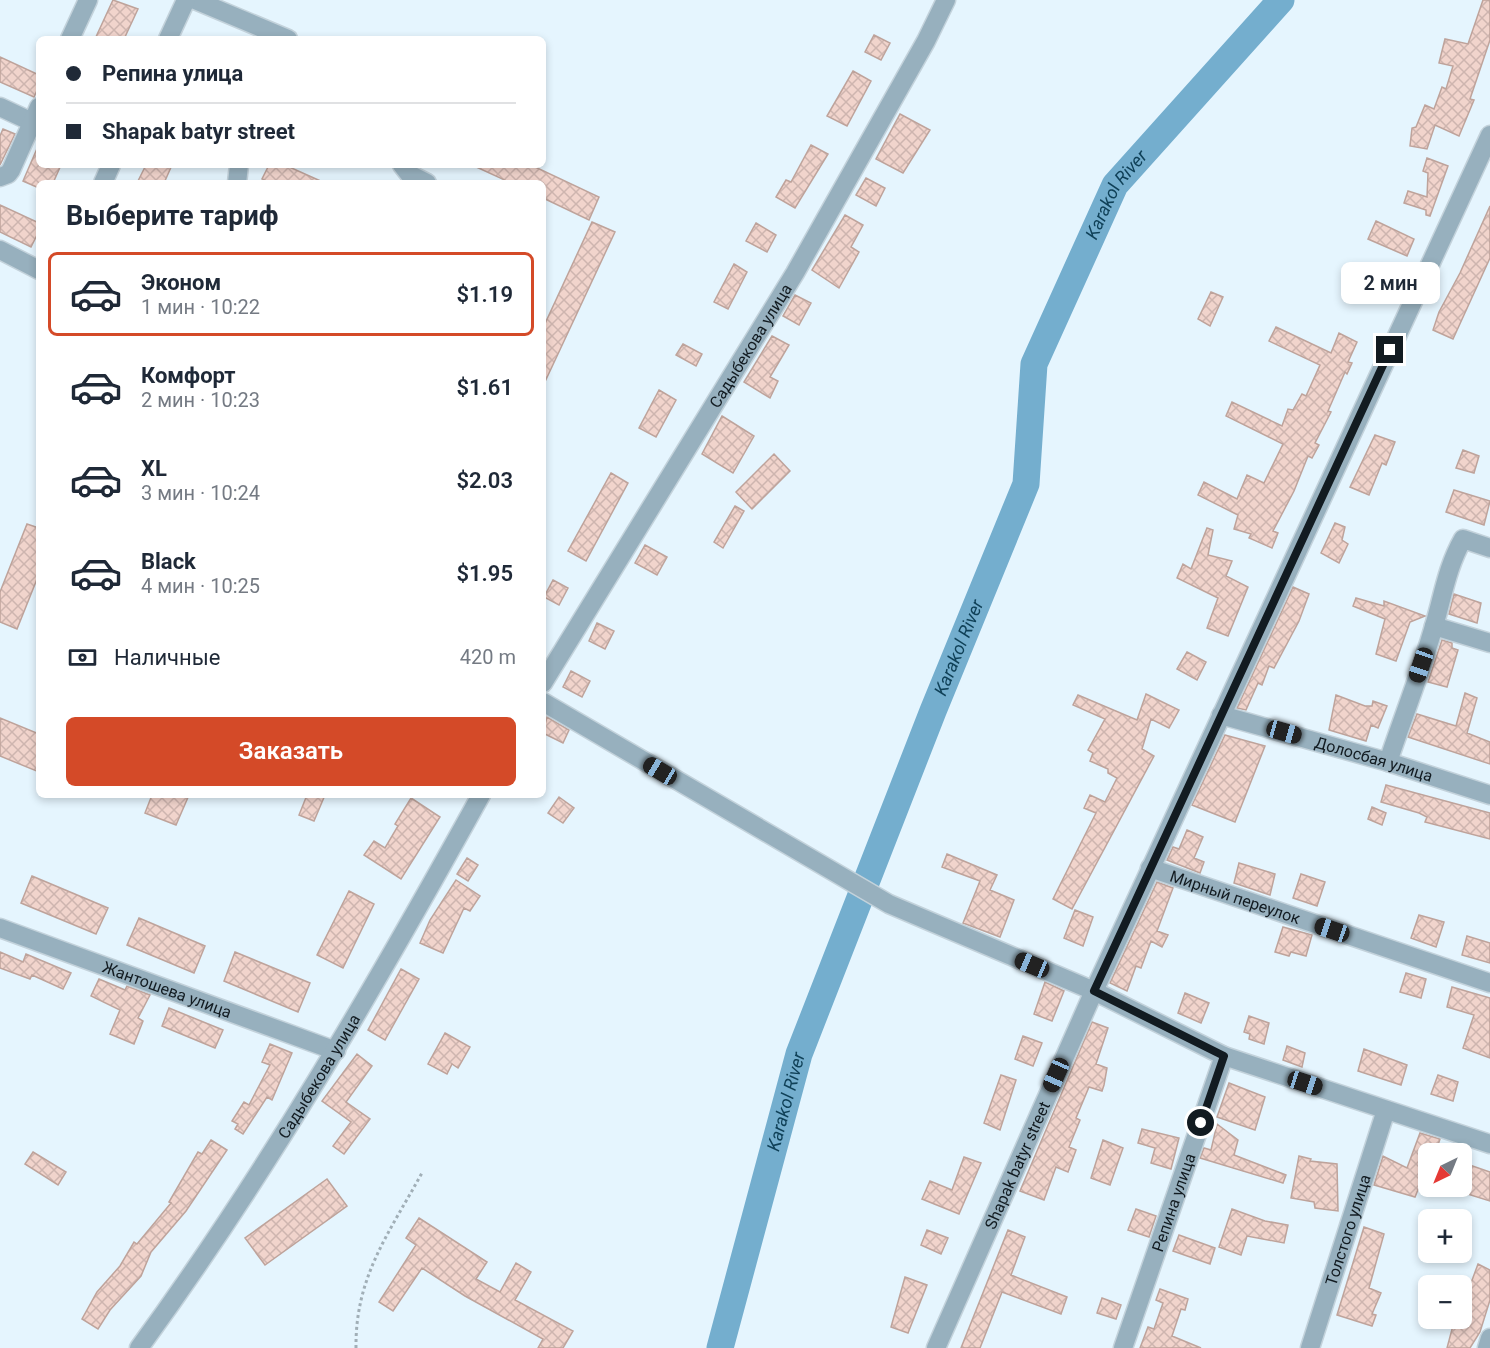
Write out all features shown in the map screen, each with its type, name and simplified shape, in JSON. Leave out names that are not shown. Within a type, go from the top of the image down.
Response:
[{"type":"street","points":[[71,36],[88,0]]},
{"type":"street","points":[[169,36],[186,0]]},
{"type":"street","points":[[195,0],[281,36]]},
{"type":"street","name":"Садыбекова улица","points":[[546,678],[795,273],[926,41],[946,0]]},
{"type":"street","points":[[0,107],[36,115],[8,174],[0,177]]},
{"type":"street","name":"Shapak batyr street","points":[[936,1348],[1150,868],[1490,135]]},
{"type":"street","points":[[404,168],[409,174],[421,180]]},
{"type":"street","points":[[0,250],[36,268]]},
{"type":"street","points":[[1388,762],[1434,626],[1442,590],[1454,556],[1463,539],[1490,548]]},
{"type":"street","points":[[1434,626],[1490,643]]},
{"type":"street","points":[[546,704],[834,874],[890,904],[1094,991],[1224,1056],[1490,1144]]},
{"type":"street","name":"Долосбая улица","points":[[1221,715],[1388,762],[1490,795]]},
{"type":"street","name":"Садыбекова улица","points":[[139,1348],[193,1274],[336,1051],[479,798]]},
{"type":"street","name":"Мирный переулок","points":[[1150,868],[1490,983]]},
{"type":"street","name":"Жантошева улица","points":[[0,928],[336,1051]]},
{"type":"street","name":"Репина улица","points":[[1124,1348],[1224,1056]]},
{"type":"street","name":"Толстого улица","points":[[1310,1348],[1386,1110]]},
{"type":"street","points":[[1487,1348],[1490,1338]]},
{"type":"path","points":[[356,1348],[356,1318],[367,1273],[423,1171]]},
{"type":"building","points":[[113,0],[138,9],[125,36],[96,36]]},
{"type":"building","points":[[1483,0],[1490,0],[1490,40],[1470,99],[1474,100],[1459,136],[1435,125],[1427,149],[1410,146],[1412,128],[1416,127],[1425,105],[1434,109],[1442,87],[1446,89],[1453,66],[1439,63],[1445,39],[1468,44]]},
{"type":"building","points":[[874,35],[890,43],[881,60],[865,52]]},
{"type":"building","points":[[0,57],[36,74],[36,93],[34,97],[0,82]]},
{"type":"building","points":[[853,71],[871,81],[847,126],[827,116]]},
{"type":"building","points":[[900,114],[930,130],[903,173],[876,159]]},
{"type":"building","points":[[3,129],[15,134],[0,165],[0,136]]},
{"type":"building","points":[[811,145],[828,154],[795,208],[776,197],[786,180],[791,182]]},
{"type":"building","points":[[36,151],[36,168],[60,168],[54,180],[36,180],[36,187],[23,181]]},
{"type":"building","points":[[1427,158],[1448,166],[1430,216],[1426,215],[1426,210],[1404,203],[1408,191],[1427,197],[1428,173],[1423,171]]},
{"type":"building","points":[[144,168],[171,168],[165,180],[138,180]]},
{"type":"building","points":[[268,168],[292,168],[318,180],[264,180],[262,179]]},
{"type":"building","points":[[478,168],[537,168],[599,197],[589,220],[546,199],[546,180],[504,180]]},
{"type":"building","points":[[866,178],[885,188],[876,206],[856,195]]},
{"type":"building","points":[[0,205],[36,222],[36,237],[31,247],[0,232]]},
{"type":"building","points":[[1490,206],[1490,258],[1453,339],[1433,330],[1439,312],[1460,273]]},
{"type":"building","points":[[845,215],[863,225],[851,247],[859,252],[839,288],[812,270]]},
{"type":"building","points":[[1376,221],[1414,239],[1407,256],[1368,239]]},
{"type":"building","points":[[592,222],[615,232],[546,380],[546,322]]},
{"type":"building","points":[[756,223],[776,235],[767,252],[746,241]]},
{"type":"building","points":[[734,264],[747,272],[728,309],[714,302]]},
{"type":"building","points":[[1211,292],[1223,297],[1210,326],[1198,319]]},
{"type":"building","points":[[795,295],[811,303],[799,325],[783,316]]},
{"type":"building","points":[[1276,327],[1331,353],[1339,333],[1357,342],[1348,362],[1352,363],[1347,374],[1345,372],[1328,411],[1331,412],[1315,443],[1319,445],[1312,458],[1308,456],[1294,491],[1273,531],[1278,533],[1272,548],[1249,538],[1251,534],[1234,529],[1238,515],[1198,495],[1204,482],[1237,499],[1247,475],[1264,483],[1283,444],[1226,416],[1232,402],[1282,426],[1288,409],[1293,410],[1302,394],[1306,396],[1320,365],[1269,341]]},
{"type":"building","points":[[772,336],[789,345],[770,377],[778,381],[770,398],[744,382]]},
{"type":"building","points":[[683,344],[702,354],[696,366],[676,355]]},
{"type":"building","points":[[659,390],[676,400],[656,437],[639,428]]},
{"type":"building","points":[[722,416],[754,436],[733,473],[702,454]]},
{"type":"building","points":[[1375,435],[1395,442],[1386,465],[1382,463],[1369,495],[1350,487]]},
{"type":"building","points":[[1463,450],[1479,456],[1474,473],[1456,468]]},
{"type":"building","points":[[774,454],[790,471],[752,509],[736,492]]},
{"type":"building","points":[[611,473],[628,483],[586,561],[568,551]]},
{"type":"building","points":[[1454,490],[1490,501],[1484,525],[1446,512]]},
{"type":"building","points":[[735,506],[744,511],[723,548],[714,542]]},
{"type":"building","points":[[1335,523],[1345,527],[1342,540],[1348,544],[1339,563],[1321,553]]},
{"type":"building","points":[[27,524],[36,527],[36,582],[17,629],[0,622],[0,592]]},
{"type":"building","points":[[1207,528],[1213,530],[1208,555],[1232,561],[1226,576],[1248,587],[1228,636],[1207,628],[1218,598],[1177,578],[1183,564],[1191,569]]},
{"type":"building","points":[[645,545],[667,557],[657,575],[635,563]]},
{"type":"building","points":[[553,580],[568,588],[559,605],[546,598]]},
{"type":"building","points":[[1293,587],[1309,594],[1299,621],[1274,668],[1269,666],[1262,685],[1258,683],[1246,710],[1237,708]]},
{"type":"building","points":[[1454,594],[1481,603],[1477,623],[1449,614]]},
{"type":"building","points":[[1356,598],[1384,606],[1384,601],[1425,616],[1410,622],[1396,661],[1376,654],[1385,619],[1353,606]]},
{"type":"building","points":[[597,623],[614,631],[605,649],[589,641]]},
{"type":"building","points":[[1442,640],[1452,643],[1452,648],[1458,650],[1447,687],[1428,682]]},
{"type":"building","points":[[1187,652],[1206,662],[1197,680],[1177,669]]},
{"type":"building","points":[[571,671],[590,681],[582,697],[563,687]]},
{"type":"building","points":[[1465,693],[1477,698],[1467,733],[1490,742],[1490,764],[1408,737],[1417,714],[1456,726]]},
{"type":"building","points":[[1146,694],[1179,710],[1169,728],[1151,719],[1142,749],[1154,756],[1072,909],[1053,899],[1096,813],[1084,808],[1090,795],[1105,802],[1117,778],[1108,773],[1108,769],[1090,761],[1093,753],[1088,750],[1105,719],[1073,705],[1078,695],[1137,720]]},
{"type":"building","points":[[1336,695],[1365,706],[1372,706],[1373,701],[1387,706],[1378,728],[1371,725],[1366,741],[1329,730]]},
{"type":"building","points":[[547,717],[569,730],[563,743],[546,734]]},
{"type":"building","points":[[0,718],[36,733],[36,771],[0,756]]},
{"type":"building","points":[[1225,735],[1265,746],[1235,822],[1192,805]]},
{"type":"building","points":[[1386,785],[1490,813],[1490,839],[1425,822],[1427,817],[1419,813],[1381,802]]},
{"type":"building","points":[[559,797],[574,808],[563,823],[548,813]]},
{"type":"building","points":[[151,798],[188,798],[176,825],[145,813]]},
{"type":"building","points":[[306,798],[324,798],[314,821],[299,815]]},
{"type":"building","points":[[411,798],[440,817],[401,879],[364,855],[374,841],[385,848],[398,826],[395,824]]},
{"type":"building","points":[[1372,807],[1386,813],[1382,825],[1368,819]]},
{"type":"building","points":[[1187,830],[1203,837],[1194,858],[1204,862],[1200,873],[1167,860],[1173,847],[1179,849]]},
{"type":"building","points":[[947,854],[997,875],[990,890],[1014,900],[1000,937],[963,923],[980,881],[942,867]]},
{"type":"building","points":[[467,858],[478,865],[468,881],[457,874]]},
{"type":"building","points":[[1239,863],[1275,874],[1270,895],[1234,883]]},
{"type":"building","points":[[1301,874],[1325,882],[1317,906],[1293,898]]},
{"type":"building","points":[[32,876],[108,908],[96,934],[21,903]]},
{"type":"building","points":[[456,880],[480,896],[470,911],[464,908],[443,953],[420,943],[430,920]]},
{"type":"building","points":[[1157,882],[1173,888],[1157,931],[1168,935],[1162,947],[1151,941],[1141,968],[1136,966],[1127,991],[1110,983]]},
{"type":"building","points":[[349,891],[374,904],[343,968],[317,955]]},
{"type":"building","points":[[1075,910],[1093,917],[1083,946],[1064,938]]},
{"type":"building","points":[[1419,915],[1444,922],[1436,947],[1411,938]]},
{"type":"building","points":[[139,918],[205,946],[194,973],[127,945]]},
{"type":"building","points":[[1283,927],[1312,935],[1306,956],[1291,952],[1289,956],[1275,952]]},
{"type":"building","points":[[1467,936],[1490,943],[1490,963],[1462,955]]},
{"type":"building","points":[[0,952],[23,962],[26,954],[71,973],[63,989],[32,975],[30,979],[0,968]]},
{"type":"building","points":[[235,952],[310,983],[298,1012],[224,981]]},
{"type":"building","points":[[401,969],[419,979],[385,1040],[368,1030]]},
{"type":"building","points":[[1406,973],[1426,979],[1421,998],[1400,992]]},
{"type":"building","points":[[99,979],[125,990],[127,986],[150,995],[138,1018],[143,1021],[134,1044],[110,1034],[120,1010],[91,996]]},
{"type":"building","points":[[1045,982],[1064,991],[1052,1021],[1034,1014]]},
{"type":"building","points":[[1452,987],[1490,998],[1490,1058],[1463,1048],[1474,1015],[1447,1007]]},
{"type":"building","points":[[1185,993],[1209,1003],[1201,1023],[1178,1013]]},
{"type":"building","points":[[169,1008],[223,1030],[215,1048],[162,1026]]},
{"type":"building","points":[[1249,1016],[1269,1023],[1264,1044],[1249,1039],[1250,1034],[1244,1032]]},
{"type":"building","points":[[1092,1022],[1108,1028],[1096,1064],[1107,1068],[1104,1085],[1102,1091],[1089,1087],[1076,1118],[1080,1120],[1069,1147],[1076,1150],[1068,1172],[1056,1167],[1044,1200],[1020,1191]]},
{"type":"building","points":[[445,1033],[470,1047],[458,1068],[452,1064],[447,1074],[428,1064]]},
{"type":"building","points":[[1023,1036],[1042,1043],[1033,1066],[1015,1059]]},
{"type":"building","points":[[270,1044],[292,1053],[272,1100],[267,1097],[243,1134],[235,1129],[238,1124],[232,1121],[244,1102],[249,1105],[270,1065],[262,1062]]},
{"type":"building","points":[[1287,1046],[1305,1053],[1302,1067],[1283,1060]]},
{"type":"building","points":[[1364,1049],[1407,1065],[1401,1085],[1358,1071]]},
{"type":"building","points":[[357,1054],[372,1066],[346,1102],[370,1119],[344,1154],[333,1146],[351,1122],[322,1101]]},
{"type":"building","points":[[1001,1075],[1016,1080],[1000,1130],[984,1123]]},
{"type":"building","points":[[1438,1075],[1458,1082],[1453,1101],[1431,1094]]},
{"type":"building","points":[[1229,1083],[1265,1097],[1255,1130],[1217,1117]]},
{"type":"building","points":[[1217,1124],[1238,1140],[1234,1155],[1286,1175],[1283,1183],[1200,1158],[1204,1148],[1211,1150]]},
{"type":"building","points":[[1142,1129],[1179,1138],[1171,1169],[1151,1163],[1155,1148],[1138,1143]]},
{"type":"building","points":[[1420,1133],[1440,1139],[1439,1143],[1418,1143],[1418,1190],[1415,1197],[1374,1185],[1383,1156],[1407,1168]]},
{"type":"building","points":[[211,1140],[227,1150],[186,1211],[151,1252],[141,1276],[110,1310],[98,1329],[82,1319],[97,1292],[120,1266],[134,1242],[137,1244],[171,1203],[169,1202],[198,1152],[202,1154]]},
{"type":"building","points":[[1103,1140],[1123,1148],[1110,1185],[1091,1178]]},
{"type":"building","points":[[33,1152],[66,1172],[58,1185],[25,1164]]},
{"type":"building","points":[[1299,1156],[1311,1159],[1310,1161],[1337,1164],[1338,1211],[1315,1208],[1314,1202],[1291,1198]]},
{"type":"building","points":[[964,1157],[981,1163],[959,1214],[922,1199],[930,1181],[952,1190]]},
{"type":"building","points":[[1472,1166],[1490,1172],[1490,1201],[1472,1195]]},
{"type":"building","points":[[327,1179],[347,1206],[265,1265],[245,1238]]},
{"type":"building","points":[[1136,1209],[1156,1216],[1149,1237],[1128,1230]]},
{"type":"building","points":[[1232,1209],[1265,1221],[1288,1225],[1284,1243],[1247,1236],[1241,1255],[1219,1247]]},
{"type":"building","points":[[419,1218],[487,1262],[476,1279],[500,1292],[516,1263],[531,1272],[515,1300],[573,1331],[563,1348],[538,1348],[543,1339],[465,1296],[422,1268],[393,1311],[379,1302],[416,1245],[406,1238]]},
{"type":"building","points":[[1364,1227],[1384,1234],[1369,1288],[1381,1293],[1372,1314],[1376,1315],[1372,1326],[1337,1315]]},
{"type":"building","points":[[927,1230],[948,1238],[941,1254],[921,1245]]},
{"type":"building","points":[[1008,1230],[1025,1237],[1011,1275],[1067,1297],[1061,1314],[1002,1292],[980,1348],[961,1348]]},
{"type":"building","points":[[1179,1235],[1215,1248],[1210,1264],[1173,1251]]},
{"type":"building","points":[[1478,1264],[1490,1270],[1490,1300],[1480,1332],[1470,1348],[1447,1348],[1452,1329],[1472,1329],[1472,1280]]},
{"type":"building","points":[[905,1277],[927,1285],[908,1333],[891,1327]]},
{"type":"building","points":[[1160,1289],[1188,1299],[1185,1310],[1181,1309],[1172,1336],[1201,1348],[1140,1348],[1148,1327],[1154,1329],[1163,1303],[1156,1300]]},
{"type":"building","points":[[1102,1298],[1121,1305],[1116,1319],[1097,1313]]},
{"type":"waterway","name":"Karakol River","points":[[720,1348],[799,1054],[933,711],[1026,484],[1034,364],[1115,185],[1281,0]]},
{"type":"route","points":[[1201,1123],[1224,1056],[1094,991],[1390,350]]}]
